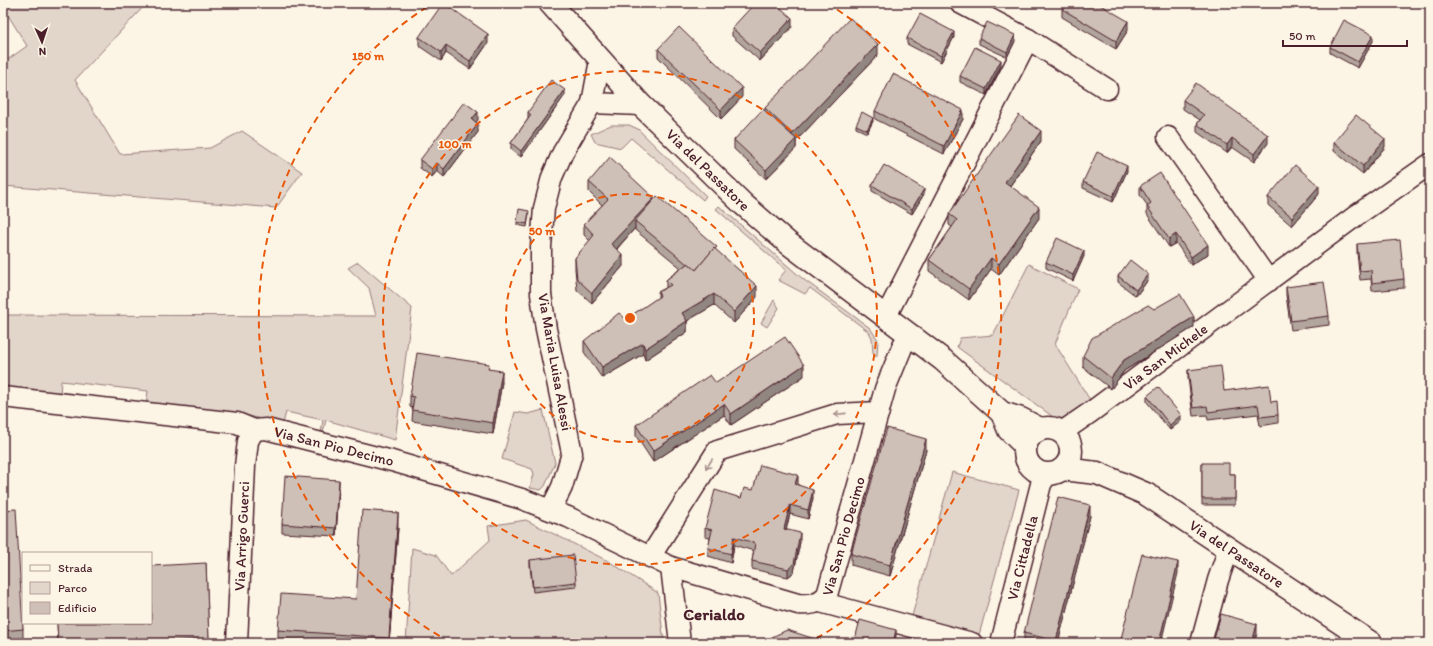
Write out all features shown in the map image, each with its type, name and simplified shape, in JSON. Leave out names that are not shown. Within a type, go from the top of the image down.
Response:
[{"type":"street","name":"Via del Passatore","points":[[550,3],[641,105],[744,205],[788,243],[943,360],[1002,413],[1021,419],[1040,429]]},
{"type":"street","points":[[960,3],[1028,39],[1107,89]]},
{"type":"street","points":[[886,316],[1028,39]]},
{"type":"street","name":"Via Maria Luisa Alessi","points":[[552,510],[564,481],[572,452],[546,330],[541,294],[541,247],[544,208],[552,177],[563,152],[592,102],[600,60]]},
{"type":"street","points":[[592,102],[641,105]]},
{"type":"street","points":[[1168,137],[1269,281]]},
{"type":"street","name":"Via San Michele","points":[[1067,439],[1091,412],[1430,164]]},
{"type":"street","name":"Via San Pio Decimo","points":[[3,397],[237,423],[254,430],[266,429],[392,461],[522,499],[552,510],[671,567],[798,604],[810,605],[820,602],[827,595],[885,389],[903,345],[911,335]]},
{"type":"street","points":[[650,557],[717,451],[837,414],[879,412]]},
{"type":"street","name":"Via del Passatore","points":[[1002,413],[1009,430],[1025,446]]},
{"type":"street","points":[[1055,428],[1067,439],[1070,459],[1055,472],[1039,472],[1030,465],[1025,454],[1025,446],[1028,439],[1040,429],[1055,428]]},
{"type":"street","name":"Via Arrigo Guerci","points":[[237,643],[245,466],[248,441],[254,430]]},
{"type":"street","name":"Via del Passatore","points":[[1067,439],[1084,456],[1097,473]]},
{"type":"street","name":"Via del Passatore","points":[[1055,472],[1097,473],[1146,494],[1371,643]]},
{"type":"street","name":"Via Cittadella","points":[[1001,643],[1041,484],[1055,472]]},
{"type":"street","points":[[1202,643],[1218,580],[1229,548]]},
{"type":"street","points":[[671,567],[680,643]]},
{"type":"street","points":[[820,602],[972,643]]},
{"type":"green space","points":[[4,3],[147,3],[75,80],[120,154],[210,148],[242,131],[302,172],[276,208],[3,186],[3,63],[27,46],[3,7]]},
{"type":"green space","points":[[611,125],[629,125],[638,129],[706,196],[703,200],[631,138],[621,148],[595,142],[591,134]]},
{"type":"green space","points":[[719,206],[803,279],[870,328],[878,340],[876,357],[873,354],[872,338],[869,332],[810,288],[805,294],[778,280],[786,270],[716,209]]},
{"type":"green space","points":[[358,262],[412,308],[395,440],[326,420],[323,432],[321,432],[323,420],[286,412],[283,424],[240,414],[146,405],[148,391],[61,381],[60,395],[3,388],[3,315],[376,316],[369,288],[348,268]]},
{"type":"green space","points":[[1029,264],[1078,289],[1055,344],[1090,400],[1065,418],[1056,419],[957,347],[960,338],[993,335]]},
{"type":"green space","points":[[774,300],[779,308],[767,327],[761,323]]},
{"type":"green space","points":[[543,410],[555,463],[545,486],[541,490],[530,488],[534,474],[532,469],[502,459],[515,412],[528,414]]},
{"type":"green space","points":[[952,472],[1019,490],[979,635],[912,616]]},
{"type":"green space","points":[[526,520],[610,562],[658,593],[664,643],[406,643],[412,548],[436,555],[451,576],[490,540],[488,526]]},
{"type":"building","points":[[443,3],[488,34],[470,61],[446,45],[441,52],[419,37]]},
{"type":"building","points":[[755,3],[775,3],[792,18],[760,53],[732,28]]},
{"type":"building","points":[[1066,3],[1097,3],[1128,21],[1116,41],[1062,9]]},
{"type":"building","points":[[920,14],[954,32],[941,56],[907,38]]},
{"type":"building","points":[[850,18],[878,44],[792,134],[765,108]]},
{"type":"building","points":[[1344,20],[1373,35],[1358,62],[1330,47]]},
{"type":"building","points":[[987,22],[1015,35],[1007,52],[979,38]]},
{"type":"building","points":[[679,27],[742,88],[721,110],[658,49]]},
{"type":"building","points":[[975,47],[1001,60],[986,89],[960,76]]},
{"type":"building","points":[[893,74],[963,110],[944,146],[875,111]]},
{"type":"building","points":[[551,80],[565,90],[521,151],[511,143],[531,115],[528,112]]},
{"type":"building","points":[[1196,83],[1268,135],[1254,154],[1232,138],[1227,145],[1197,124],[1204,115],[1183,100]]},
{"type":"building","points":[[464,102],[478,112],[472,119],[478,124],[444,169],[437,163],[432,169],[420,160]]},
{"type":"building","points":[[763,109],[796,139],[766,170],[734,140]]},
{"type":"building","points":[[862,112],[873,118],[867,130],[856,125]]},
{"type":"building","points":[[1019,115],[1041,131],[1005,182],[1039,207],[999,264],[991,258],[969,289],[929,260],[957,220],[949,214]]},
{"type":"building","points":[[1356,115],[1385,139],[1363,166],[1334,142]]},
{"type":"building","points":[[1097,152],[1127,166],[1113,196],[1083,182]]},
{"type":"building","points":[[610,157],[654,198],[611,244],[623,255],[592,293],[577,279],[575,258],[594,235],[584,224],[608,199],[589,182]]},
{"type":"building","points":[[884,165],[924,189],[912,209],[872,185]]},
{"type":"building","points":[[1295,165],[1319,186],[1292,217],[1268,197]]},
{"type":"building","points":[[1160,173],[1208,245],[1191,257],[1176,234],[1169,239],[1147,206],[1151,203],[1140,186]]},
{"type":"building","points":[[657,196],[717,247],[715,249],[714,248],[696,270],[635,221]]},
{"type":"building","points":[[519,209],[529,211],[527,224],[517,222]]},
{"type":"building","points":[[1057,238],[1084,251],[1073,275],[1046,262]]},
{"type":"building","points":[[1400,240],[1404,279],[1372,283],[1371,270],[1360,271],[1357,244]]},
{"type":"building","points":[[714,248],[757,286],[734,312],[714,294],[682,313],[687,321],[645,349],[643,343],[602,367],[584,341],[619,313],[626,319],[660,296],[658,292],[671,285],[666,280],[688,263],[696,270]]},
{"type":"building","points":[[1130,260],[1148,274],[1136,290],[1118,276]]},
{"type":"building","points":[[1324,282],[1329,316],[1291,321],[1286,287]]},
{"type":"building","points":[[1180,294],[1194,317],[1124,360],[1111,378],[1083,356],[1092,338],[1148,305],[1154,309]]},
{"type":"building","points":[[785,337],[804,365],[731,414],[724,404],[653,451],[636,425],[710,375],[716,383]]},
{"type":"building","points":[[417,353],[489,364],[488,369],[502,371],[493,423],[412,410],[414,397],[410,396]]},
{"type":"building","points":[[1221,366],[1224,391],[1269,385],[1271,402],[1277,401],[1278,415],[1260,417],[1258,405],[1208,412],[1207,406],[1193,408],[1188,370]]},
{"type":"building","points":[[1158,387],[1181,415],[1170,425],[1147,396]]},
{"type":"building","points":[[887,428],[926,439],[890,565],[851,554]]},
{"type":"building","points":[[1202,463],[1229,463],[1229,474],[1235,474],[1235,499],[1202,499]]},
{"type":"building","points":[[760,465],[798,475],[795,484],[813,490],[808,510],[790,505],[784,529],[800,533],[794,564],[788,569],[752,561],[755,543],[734,537],[731,554],[708,548],[712,530],[705,528],[715,490],[741,498],[744,488],[753,490]]},
{"type":"building","points":[[285,476],[339,480],[336,528],[282,524]]},
{"type":"building","points":[[1058,497],[1090,505],[1056,641],[1024,633]]},
{"type":"building","points":[[16,509],[23,629],[3,631],[3,510]]},
{"type":"building","points":[[362,510],[398,513],[389,638],[278,630],[281,594],[356,599]]},
{"type":"building","points":[[1142,554],[1178,562],[1159,643],[1120,643]]},
{"type":"building","points":[[573,555],[576,582],[533,587],[530,560]]},
{"type":"building","points":[[206,563],[209,639],[133,643],[58,643],[57,624],[152,624],[152,566]]},
{"type":"building","points":[[1221,614],[1257,624],[1252,643],[1213,643]]},
{"type":"building","points":[[860,620],[896,630],[893,643],[854,643]]},
{"type":"building","points":[[787,630],[815,639],[817,643],[759,643]]},
{"type":"district","name":"Cerialdo","points":[[714,614]]}]
